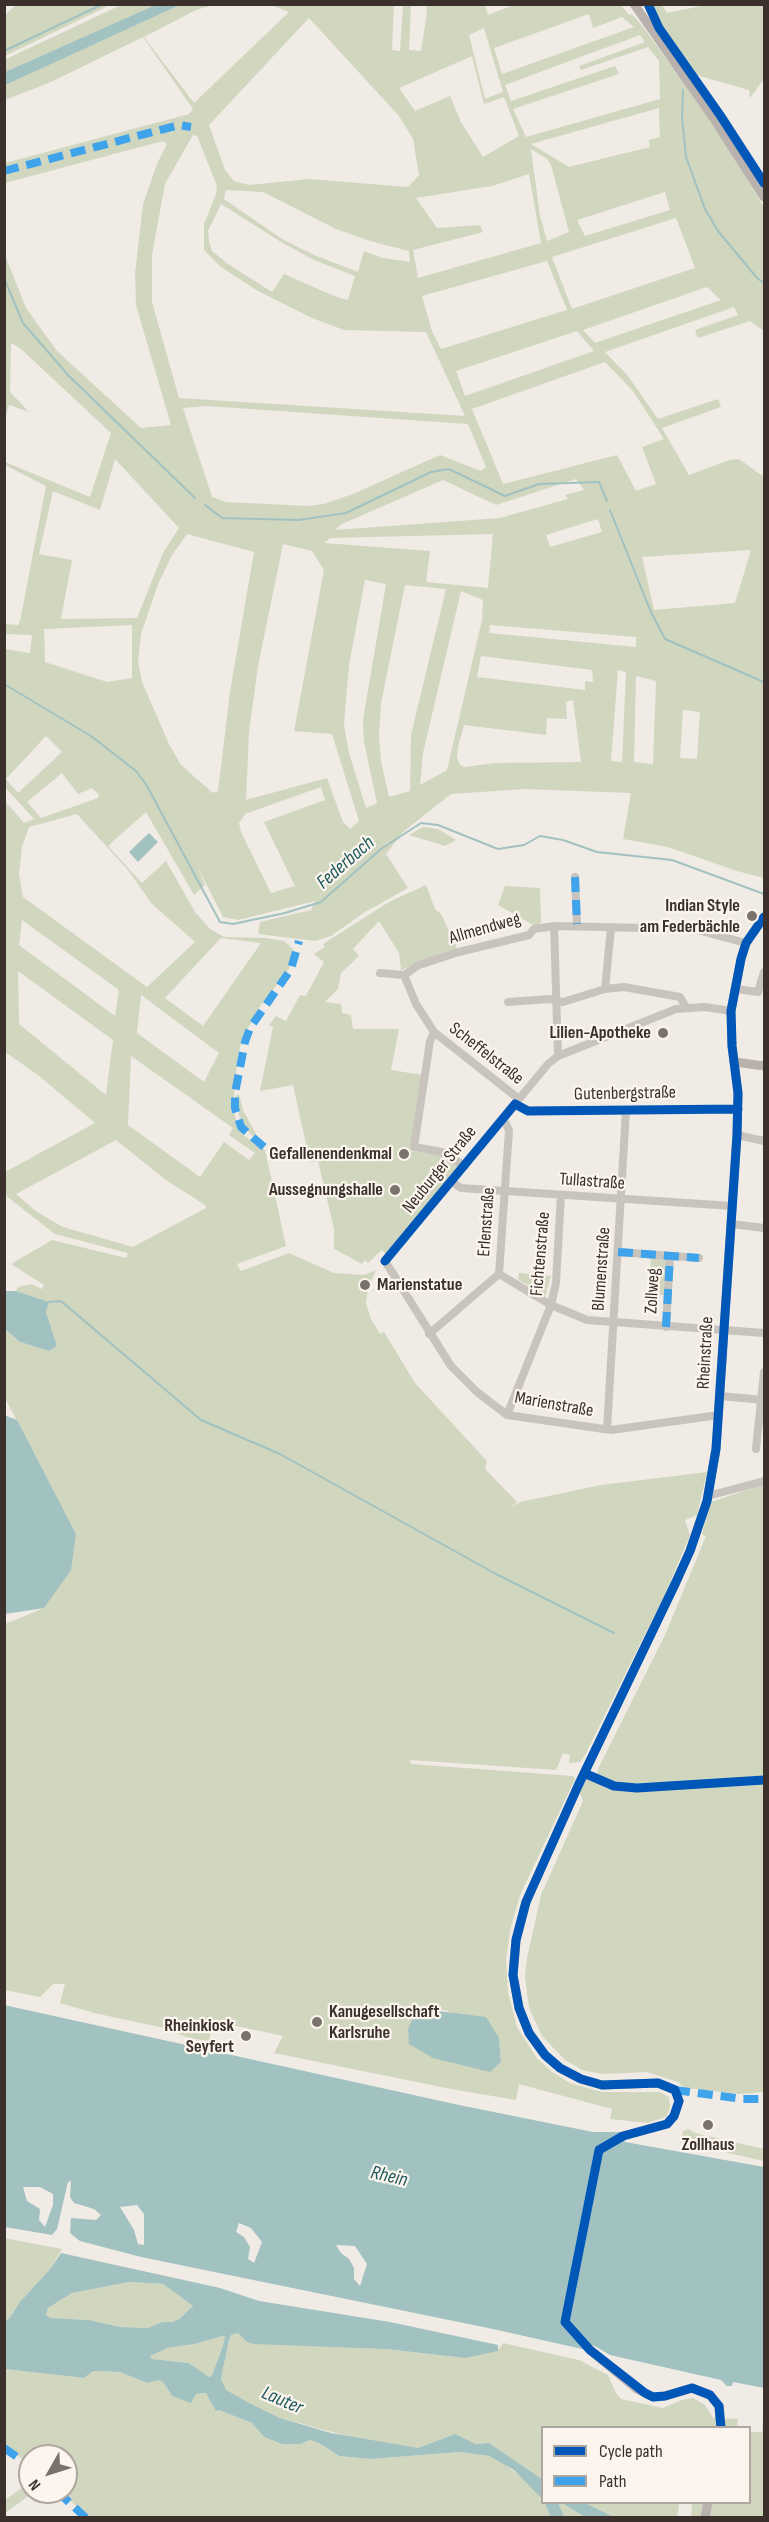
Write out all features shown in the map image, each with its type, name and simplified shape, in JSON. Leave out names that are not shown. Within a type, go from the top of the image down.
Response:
[{"type":"main road","points":[[633,4],[716,122],[765,197]]},
{"type":"main road","name":"Rheinstraße","points":[[623,2136],[667,2124],[674,2116],[679,2101],[675,2090],[658,2083],[602,2085],[581,2079],[560,2068],[545,2055],[529,2033],[519,2008],[513,1975],[516,1940],[526,1902],[584,1773],[690,1551],[708,1496],[719,1415],[737,1135],[738,1109],[730,1030],[731,1011],[746,943],[765,917]]},
{"type":"main road","points":[[735,1062],[765,1066]]},
{"type":"main road","points":[[590,2350],[653,2397],[692,2388],[702,2390],[714,2399],[721,2415],[721,2426]]},
{"type":"street","points":[[575,878],[577,924]]},
{"type":"street","name":"Allmendweg","points":[[404,975],[419,965],[460,951],[529,935],[534,929],[554,926],[577,924],[611,928],[693,929],[746,943]]},
{"type":"street","points":[[554,926],[558,1056]]},
{"type":"street","points":[[605,989],[611,928]]},
{"type":"street","points":[[736,988],[758,992],[765,972]]},
{"type":"street","points":[[380,973],[404,975]]},
{"type":"street","name":"Scheffelstraße","points":[[404,975],[416,1004],[434,1032],[517,1101]]},
{"type":"street","points":[[508,1002],[549,999],[563,1002],[605,989],[624,987],[663,992],[680,997],[686,1007]]},
{"type":"street","name":"Neuburger Straße","points":[[385,1261],[548,1064],[558,1056],[686,1007],[731,1011]]},
{"type":"street","name":"Scheffelstraße","points":[[434,1032],[430,1041],[414,1147],[442,1152],[465,1166]]},
{"type":"street","name":"Gutenbergstraße","points":[[517,1101],[528,1111],[738,1109]]},
{"type":"street","name":"Blumenstraße","points":[[607,1429],[626,1110]]},
{"type":"street","name":"Erlenstraße","points":[[429,1334],[499,1274],[508,1130],[503,1118]]},
{"type":"street","points":[[737,1135],[765,1141]]},
{"type":"street","name":"Tullastraße","points":[[452,1182],[461,1188],[732,1206]]},
{"type":"street","name":"Fichtenstraße","points":[[507,1414],[551,1305],[556,1283],[561,1195]]},
{"type":"street","points":[[731,1224],[765,1228]]},
{"type":"street","name":"Zollweg","points":[[618,1252],[699,1258]]},
{"type":"street","name":"Zollweg","points":[[666,1327],[670,1256]]},
{"type":"street","name":"Marienstraße","points":[[385,1261],[451,1366],[477,1392],[507,1414],[607,1429],[719,1415]]},
{"type":"street","points":[[499,1274],[551,1305],[587,1320],[765,1333]]},
{"type":"street","points":[[756,1449],[763,1400],[764,1372]]},
{"type":"street","points":[[720,1396],[763,1400]]},
{"type":"street","points":[[708,1496],[765,1481]]},
{"type":"green space","points":[[16,5],[110,5],[5,56],[5,15]]},
{"type":"green space","points":[[121,5],[158,5],[5,72],[4,60]]},
{"type":"green space","points":[[180,5],[213,5],[196,10],[144,37],[194,103],[289,12],[271,5],[394,5],[392,50],[400,51],[403,5],[411,5],[409,50],[421,51],[426,5],[485,5],[488,15],[513,5],[621,5],[643,27],[683,82],[730,150],[764,207],[764,331],[750,321],[698,338],[695,330],[738,315],[734,307],[605,352],[628,376],[658,419],[718,399],[721,407],[662,428],[689,475],[729,460],[739,459],[764,477],[764,878],[668,847],[623,839],[631,793],[525,789],[451,794],[403,832],[386,854],[408,888],[365,912],[331,936],[315,941],[258,934],[260,922],[311,910],[315,901],[238,920],[223,917],[197,866],[205,885],[194,895],[146,812],[108,846],[142,883],[166,861],[195,912],[210,929],[224,937],[284,941],[293,949],[289,969],[258,1009],[241,1042],[233,1108],[243,1135],[265,1150],[286,1246],[237,1264],[241,1271],[289,1253],[334,1273],[364,1275],[376,1270],[368,1288],[366,1303],[371,1319],[380,1334],[384,1332],[415,1383],[487,1461],[485,1469],[517,1502],[511,1507],[520,1502],[601,1485],[707,1472],[697,1515],[685,1520],[690,1535],[666,1592],[580,1762],[569,1763],[570,1755],[563,1753],[556,1770],[410,1760],[411,1764],[573,1776],[575,1779],[520,1895],[510,1931],[506,1960],[508,1992],[517,2027],[536,2057],[552,2072],[570,2083],[602,2092],[660,2092],[669,2097],[670,2108],[666,2117],[648,2123],[610,2119],[612,2109],[519,2084],[516,2100],[274,2053],[283,2036],[213,2021],[209,2041],[189,2038],[164,2028],[60,2003],[65,1984],[53,1984],[40,1997],[5,1990],[5,1624],[44,1608],[76,1534],[5,1398],[5,1329],[20,1342],[49,1351],[57,1346],[46,1312],[48,1302],[16,1291],[18,1287],[31,1284],[42,1289],[44,1285],[11,1264],[52,1240],[126,1258],[128,1253],[55,1234],[5,1195],[5,1172],[95,1123],[38,1075],[5,1052],[5,801],[24,823],[34,819],[4,786],[5,649],[30,653],[32,635],[5,634],[5,624],[18,625],[20,621],[46,486],[5,465],[5,462],[90,497],[111,433],[21,349],[11,343],[10,392],[29,412],[9,405],[5,418],[5,255],[26,308],[57,351],[141,428],[171,425],[136,305],[135,274],[143,204],[157,164],[167,144],[163,141],[5,183],[5,163],[189,114],[193,109],[143,37],[51,82],[5,100],[4,85]],"holes":[[[589,14],[593,28],[622,17],[634,27],[502,74],[494,48]],[[309,18],[399,116],[413,139],[419,175],[408,187],[309,179],[249,185],[234,181],[225,170],[209,125]],[[484,28],[503,92],[485,99],[469,35]],[[640,35],[645,42],[579,66],[581,70],[648,47],[659,61],[660,99],[526,137],[513,109],[619,74],[615,66],[511,101],[505,85]],[[472,56],[484,104],[504,97],[519,136],[483,157],[461,122],[450,96],[415,111],[399,88]],[[659,108],[660,137],[649,140],[650,147],[569,167],[531,144]],[[193,135],[197,136],[217,186],[204,224],[204,250],[221,267],[258,291],[312,318],[344,330],[426,332],[465,416],[179,398],[152,302],[152,255],[165,184]],[[531,149],[547,159],[551,165],[569,232],[547,241],[540,216]],[[529,174],[541,243],[418,278],[413,250],[483,232],[480,225],[437,228],[416,198],[492,186]],[[226,190],[263,192],[336,229],[409,251],[410,262],[383,258],[364,251],[358,272],[314,255],[282,239],[224,199]],[[665,192],[670,210],[585,236],[577,220]],[[221,204],[314,260],[355,276],[348,300],[284,274],[272,292],[212,251],[209,242],[208,231]],[[676,218],[695,268],[572,309],[552,257]],[[547,261],[567,310],[441,349],[432,331],[422,296]],[[707,287],[721,300],[595,343],[583,330]],[[577,331],[594,351],[465,396],[456,371]],[[605,362],[633,391],[664,439],[642,447],[656,484],[636,491],[617,455],[503,484],[472,409]],[[206,406],[468,424],[486,467],[481,471],[440,455],[353,494],[324,504],[308,506],[226,502],[212,497],[183,408]],[[115,459],[179,528],[163,553],[137,618],[61,619],[72,560],[39,554],[53,491],[100,510]],[[576,479],[584,490],[565,495],[568,499],[500,518],[335,530],[342,524],[443,480],[496,505]],[[598,519],[602,532],[550,547],[546,535]],[[187,534],[254,552],[230,692],[218,791],[213,793],[181,765],[169,744],[142,682],[138,661],[141,634],[158,584],[172,555]],[[493,534],[488,588],[426,582],[430,551],[324,543],[330,538]],[[283,544],[312,551],[324,570],[294,731],[332,734],[359,821],[350,829],[343,822],[327,778],[246,800],[249,732],[258,666]],[[751,550],[735,603],[654,610],[642,557]],[[365,580],[386,584],[363,720],[364,742],[377,803],[366,808],[349,753],[344,725],[349,665]],[[405,585],[446,589],[411,735],[410,791],[389,797],[381,761],[379,735],[381,703]],[[461,591],[483,600],[482,620],[447,770],[420,785],[423,753]],[[132,625],[132,678],[107,682],[45,662],[44,629]],[[490,625],[636,637],[636,647],[489,633]],[[481,656],[592,670],[593,682],[585,681],[585,690],[477,677]],[[618,670],[626,672],[622,762],[611,761]],[[636,676],[656,681],[653,764],[634,762]],[[573,700],[581,762],[495,763],[465,767],[460,765],[457,757],[464,725],[546,735],[547,718],[567,719],[566,702]],[[683,710],[700,712],[697,759],[680,758]],[[46,736],[62,752],[18,793],[6,779]],[[62,773],[78,794],[92,788],[99,795],[98,798],[41,818],[27,802]],[[321,787],[325,800],[264,822],[295,886],[271,893],[241,832],[239,823],[245,814]],[[77,814],[128,870],[152,904],[195,942],[147,987],[23,897],[19,874],[22,847],[29,827]],[[22,920],[119,990],[115,1016],[19,945]],[[221,938],[261,943],[203,1026],[165,998]],[[18,971],[113,1040],[106,1095],[19,1024]],[[141,995],[219,1053],[204,1082],[137,1033]],[[131,1056],[233,1128],[229,1135],[255,1153],[249,1160],[224,1142],[200,1177],[128,1125]],[[116,1140],[206,1208],[133,1247],[63,1227],[37,1212],[16,1194]],[[431,2010],[445,2010],[499,2038],[501,2062],[490,2071],[470,2066],[408,2029],[416,2015]]]},
{"type":"green space","points":[[645,5],[662,5],[667,13],[706,5],[764,5],[764,79],[750,98],[749,90],[696,75]]},
{"type":"green space","points":[[423,827],[438,829],[456,840],[445,846],[409,835]]},
{"type":"green space","points":[[426,885],[435,909],[441,914],[458,950],[401,970],[399,953],[379,921],[353,949],[359,956],[341,973],[338,989],[325,1002],[341,1004],[342,1013],[351,1015],[353,1029],[399,1029],[391,1070],[423,1075],[410,1151],[440,1155],[462,1167],[386,1255],[382,1250],[368,1263],[365,1260],[362,1264],[334,1249],[334,1229],[318,1161],[310,1162],[293,1085],[260,1091],[273,1027],[269,1025],[276,1016],[286,1021],[300,995],[306,996],[324,962],[314,954],[325,947],[323,944],[389,902]]},
{"type":"green space","points":[[505,886],[540,888],[541,922],[539,925],[533,925],[498,905]]},
{"type":"green space","points":[[239,1094],[243,1110],[256,1134],[253,1136],[244,1128],[239,1115],[236,1096]]},
{"type":"green space","points":[[651,1257],[663,1258],[667,1261],[665,1295],[649,1295]]},
{"type":"green space","points":[[519,1273],[551,1276],[545,1296],[518,1279]]},
{"type":"green space","points":[[764,1484],[764,2092],[740,2094],[685,2088],[678,2082],[647,2072],[602,2074],[582,2070],[565,2060],[542,2036],[529,2008],[525,1977],[527,1958],[541,1895],[583,1801],[580,1792],[588,1778],[596,1781],[598,1769],[665,1635],[706,1536],[702,1534],[711,1502]]},
{"type":"green space","points":[[688,2129],[695,2133],[764,2149],[764,2161],[680,2142],[683,2131]]},
{"type":"green space","points":[[4,2238],[62,2249],[51,2268],[19,2303],[10,2318],[5,2321]]},
{"type":"green space","points":[[129,2282],[163,2284],[193,2306],[179,2319],[162,2322],[148,2328],[120,2327],[89,2320],[51,2318],[46,2315],[48,2308],[72,2293]]},
{"type":"green space","points":[[238,2333],[247,2342],[386,2349],[465,2358],[499,2349],[503,2343],[579,2360],[608,2375],[621,2399],[663,2408],[693,2398],[705,2405],[713,2418],[738,2419],[737,2426],[541,2426],[541,2478],[489,2443],[476,2444],[455,2434],[418,2448],[362,2440],[280,2418],[232,2395],[223,2387],[221,2379],[231,2335]]},
{"type":"green space","points":[[225,2337],[223,2346],[212,2375],[209,2377],[189,2363],[152,2359],[149,2356],[167,2348],[195,2344]]},
{"type":"green space","points":[[5,2369],[84,2378],[93,2371],[120,2372],[147,2383],[159,2380],[169,2392],[191,2402],[196,2394],[206,2393],[219,2410],[252,2423],[264,2437],[282,2444],[300,2444],[310,2440],[339,2456],[371,2459],[460,2452],[489,2456],[522,2477],[538,2493],[541,2504],[564,2504],[585,2517],[89,2517],[74,2504],[78,2504],[78,2444],[18,2444],[18,2456],[5,2447]]},
{"type":"green space","points":[[764,2404],[764,2517],[691,2518],[692,2504],[751,2504],[751,2432],[762,2432]]},
{"type":"green space","points":[[18,2491],[18,2504],[5,2513],[5,2500]]},
{"type":"green space","points":[[587,2504],[679,2504],[678,2514],[675,2518],[614,2517]]},
{"type":"water","points":[[158,4],[180,5],[5,85],[5,72]]},
{"type":"water","points":[[149,833],[158,842],[138,862],[129,852]]},
{"type":"water","points":[[4,1291],[16,1291],[49,1302],[46,1312],[57,1346],[49,1351],[20,1342],[5,1329]]},
{"type":"water","points":[[4,1415],[17,1420],[76,1534],[71,1570],[44,1608],[5,1614]]},
{"type":"water","name":"Rhein","points":[[4,2005],[459,2105],[593,2132],[622,2132],[625,2142],[764,2167],[764,2388],[733,2382],[732,2386],[727,2386],[721,2380],[610,2355],[593,2345],[587,2352],[493,2329],[141,2257],[80,2241],[70,2233],[71,2218],[96,2220],[101,2215],[94,2209],[74,2203],[70,2197],[71,2181],[68,2182],[57,2229],[52,2235],[5,2227]],"holes":[[[23,2187],[40,2187],[53,2194],[53,2205],[45,2227],[39,2220],[40,2209],[27,2201]],[[137,2205],[144,2214],[144,2245],[138,2244],[134,2230],[120,2207]],[[239,2223],[251,2228],[262,2242],[254,2263],[248,2259],[250,2247],[244,2237],[236,2232]],[[336,2245],[355,2246],[367,2264],[360,2286],[354,2279],[354,2268],[349,2259]]]},
{"type":"water","points":[[423,2011],[486,2017],[499,2038],[501,2062],[490,2072],[433,2058],[409,2044],[408,2029],[412,2020]]},
{"type":"water","points":[[61,2253],[220,2288],[259,2301],[390,2322],[498,2345],[498,2351],[465,2358],[386,2349],[254,2344],[247,2342],[238,2333],[231,2335],[229,2340],[221,2379],[226,2390],[249,2403],[280,2418],[331,2433],[418,2448],[455,2434],[476,2444],[489,2443],[541,2478],[541,2498],[514,2470],[489,2456],[460,2452],[371,2459],[339,2456],[310,2440],[300,2444],[282,2444],[264,2437],[252,2423],[219,2410],[216,2411],[206,2393],[196,2394],[191,2403],[172,2396],[163,2382],[159,2380],[147,2383],[120,2372],[93,2371],[84,2378],[5,2369],[5,2321],[10,2318],[19,2303],[51,2268]],"holes":[[[129,2282],[163,2284],[193,2306],[179,2319],[172,2322],[162,2322],[148,2328],[120,2327],[89,2320],[51,2318],[46,2315],[48,2308],[72,2293]],[[225,2337],[212,2375],[209,2377],[189,2363],[152,2359],[150,2356],[167,2348]]]},
{"type":"water","points":[[564,2504],[587,2504],[614,2517],[585,2517]]},
{"type":"waterway","points":[[4,51],[103,4]]},
{"type":"waterway","points":[[683,90],[682,117],[686,157],[705,209],[718,231],[757,278],[764,283]]},
{"type":"waterway","points":[[4,278],[23,323],[68,375],[195,498]]},
{"type":"waterway","points":[[205,505],[222,518],[299,520],[346,513],[431,472],[449,469],[505,496],[539,484],[599,482],[607,501]]},
{"type":"waterway","points":[[610,510],[650,610],[665,639],[764,682]]},
{"type":"waterway","name":"Federbach","points":[[4,684],[91,736],[136,771],[147,786],[220,922],[233,924],[285,913],[321,902],[381,849],[421,823],[438,825],[498,849],[524,845],[540,836],[563,840],[597,852],[672,860],[764,894]]},
{"type":"waterway","points":[[49,1302],[61,1301],[201,1420],[280,1454],[496,1574],[614,1633]]},
{"type":"waterway","name":"Lauter","points":[[552,2504],[558,2518]]},
{"type":"ferry route","points":[[587,2347],[565,2322],[599,2150],[619,2139]]},
{"type":"marked path","points":[[4,171],[179,125],[191,127]]},
{"type":"marked path","points":[[575,877],[577,924]]},
{"type":"marked path","points":[[264,1147],[241,1127],[235,1108],[235,1093],[250,1028],[291,969],[299,941]]},
{"type":"marked path","points":[[618,1252],[699,1258]]},
{"type":"marked path","points":[[666,1327],[670,1256]]},
{"type":"marked path","points":[[675,2090],[743,2099],[764,2099]]},
{"type":"marked path","points":[[4,2448],[18,2458]]},
{"type":"marked path","points":[[71,2504],[86,2518]]},
{"type":"cycle path","points":[[648,4],[659,28],[764,183]]},
{"type":"cycle path","points":[[721,2426],[719,2406],[710,2395],[692,2388],[665,2396],[653,2397],[645,2393],[590,2350],[565,2322],[599,2150],[623,2136],[667,2124],[674,2116],[679,2101],[675,2090],[658,2083],[602,2085],[581,2079],[560,2068],[545,2055],[529,2033],[519,2008],[513,1975],[516,1940],[526,1902],[578,1786],[690,1551],[707,1501],[716,1449],[737,1135],[738,1093],[732,1046],[731,1011],[746,943],[764,917]]},
{"type":"cycle path","points":[[385,1261],[515,1104],[528,1111],[738,1109]]},
{"type":"cycle path","points":[[584,1773],[614,1786],[637,1788],[764,1780]]},
{"type":"place","name":"Indian Style am Federbächle","points":[[752,916]]},
{"type":"place","name":"Lilien-Apotheke","points":[[663,1033]]},
{"type":"place","name":"Gefallenendenkmal","points":[[404,1154]]},
{"type":"place","name":"Aussegnungshalle","points":[[395,1190]]},
{"type":"place","name":"Marienstatue","points":[[365,1285]]},
{"type":"place","name":"Kanugesellschaft Karlsruhe","points":[[317,2022]]},
{"type":"place","name":"Rheinkiosk Seyfert","points":[[246,2036]]},
{"type":"place","name":"Zollhaus","points":[[708,2125]]}]
